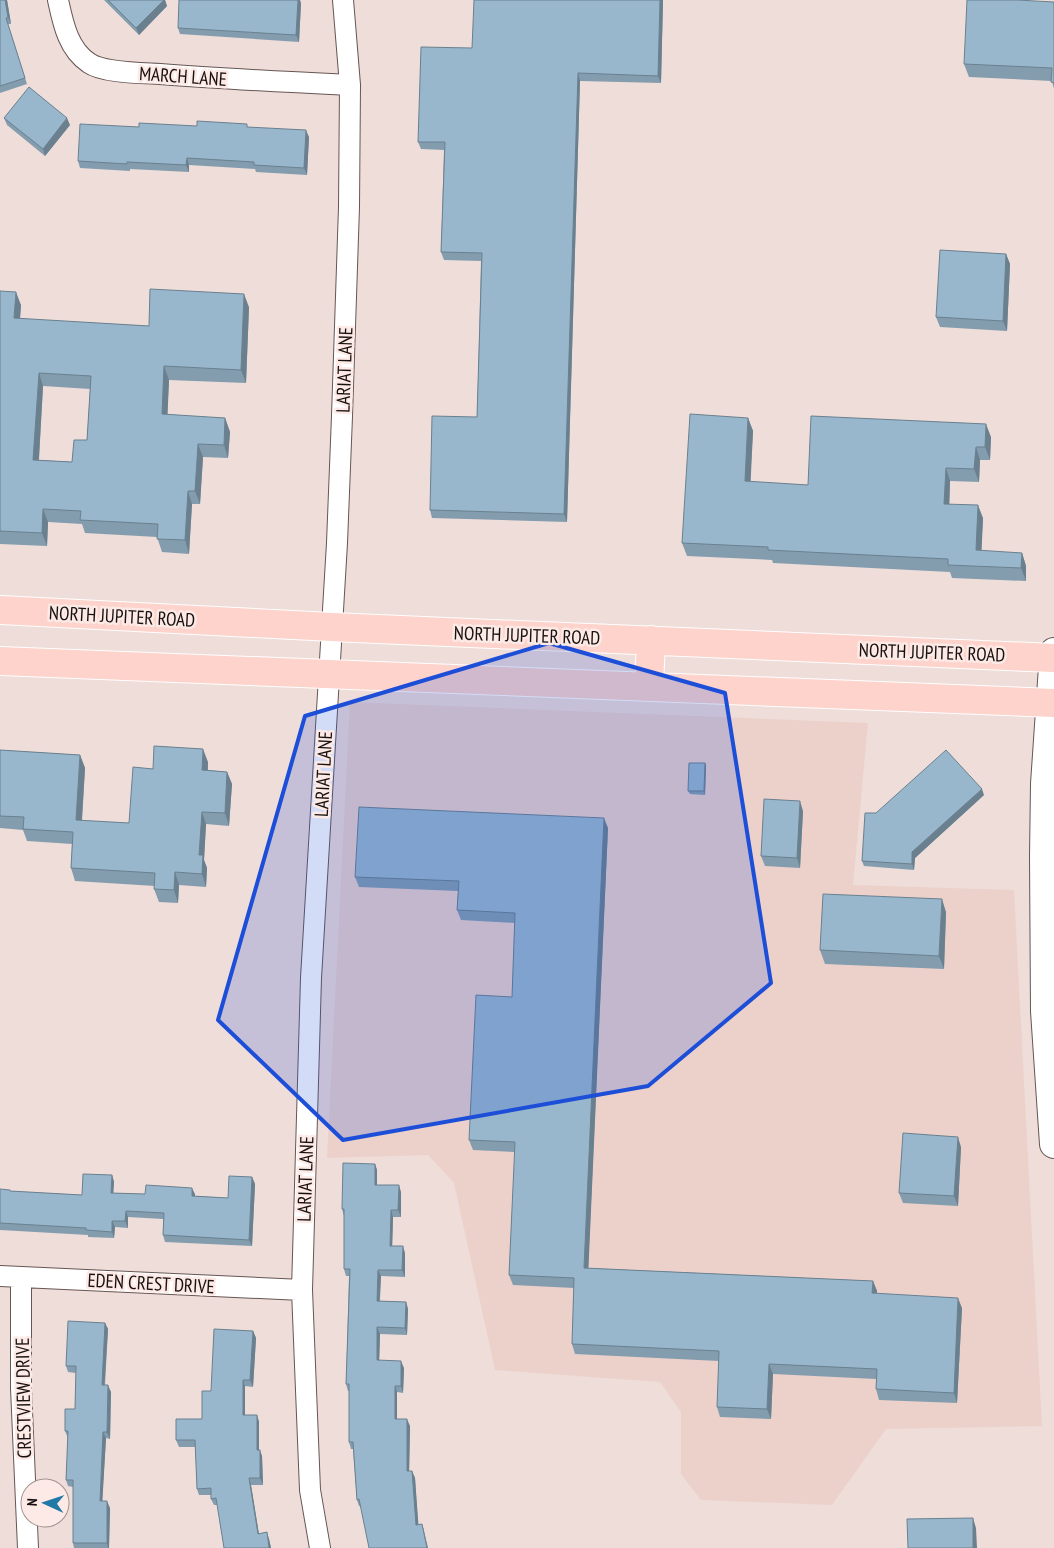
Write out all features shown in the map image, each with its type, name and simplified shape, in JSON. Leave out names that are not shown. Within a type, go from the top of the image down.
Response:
[{"type":"main road","name":"NORTH JUPITER ROAD","points":[[0,610],[332,627],[1054,656]]},
{"type":"main road","points":[[649,686],[651,640]]},
{"type":"main road","points":[[1054,656],[1045,784],[1045,1002],[1054,1144]]},
{"type":"main road","points":[[0,660],[1052,703]]},
{"type":"main road","points":[[1048,1051],[1054,1080]]},
{"type":"street","name":"MARCH LANE","points":[[58,0],[62,22],[72,46],[89,64],[111,71],[236,80],[350,85]]},
{"type":"street","name":"LARIAT LANE","points":[[320,1548],[310,1490],[302,1290],[312,969],[337,543],[342,416],[350,85],[343,0]]},
{"type":"street","name":"EDEN CREST DRIVE","points":[[0,1276],[302,1290]]},
{"type":"street","name":"CRESTVIEW DRIVE","points":[[21,1278],[21,1388],[28,1548]]},
{"type":"highlighted area","points":[[549,643],[725,693],[771,983],[648,1086],[343,1140],[218,1020],[305,716]]},
{"type":"shaded area","points":[[350,702],[868,723],[853,885],[1014,890],[1042,1426],[886,1429],[832,1505],[701,1500],[681,1474],[681,1412],[660,1382],[495,1370],[454,1183],[428,1155],[327,1158]]},
{"type":"building","points":[[0,0],[5,0],[8,17],[6,18],[25,78],[0,86]]},
{"type":"building","points":[[108,0],[164,0],[136,28]]},
{"type":"building","points":[[179,0],[298,0],[296,35],[178,28]]},
{"type":"building","points":[[474,0],[660,0],[658,76],[578,73],[564,514],[430,510],[432,416],[477,417],[482,253],[441,252],[445,142],[418,142],[421,47],[472,48]]},
{"type":"building","points":[[967,0],[1054,2],[1054,83],[1051,82],[1052,68],[964,64]]},
{"type":"building","points":[[29,87],[67,118],[43,149],[4,118]]},
{"type":"building","points":[[197,121],[247,124],[247,127],[306,130],[304,168],[254,165],[254,162],[187,158],[186,165],[78,161],[80,124],[139,127],[139,123],[197,126]]},
{"type":"building","points":[[940,250],[1006,254],[1003,321],[936,317]]},
{"type":"building","points":[[150,289],[244,294],[241,370],[164,366],[162,414],[225,418],[224,445],[198,444],[195,491],[188,491],[185,540],[157,539],[158,524],[80,520],[81,511],[43,509],[42,533],[0,531],[0,291],[16,292],[14,318],[149,326]],"holes":[[[39,373],[91,376],[87,440],[74,440],[72,462],[33,460]]]},
{"type":"building","points":[[690,414],[748,418],[745,481],[808,485],[811,416],[986,424],[985,447],[976,447],[974,469],[946,468],[944,504],[978,505],[976,550],[1022,553],[1021,568],[948,565],[948,559],[768,550],[768,547],[682,543]]},
{"type":"building","points":[[154,746],[203,749],[202,770],[227,772],[225,813],[202,812],[199,855],[203,855],[202,874],[175,872],[174,890],[154,889],[155,873],[71,868],[73,832],[23,829],[24,817],[0,816],[0,750],[80,755],[76,820],[129,823],[133,767],[153,769]]},
{"type":"building","points":[[946,750],[982,789],[912,852],[912,864],[862,861],[865,813],[876,813]]},
{"type":"building","points":[[689,763],[705,763],[704,791],[688,791]]},
{"type":"building","points":[[764,799],[800,801],[797,858],[761,856]]},
{"type":"building","points":[[359,807],[604,818],[584,1268],[873,1281],[872,1293],[958,1298],[954,1393],[876,1389],[877,1369],[769,1364],[767,1409],[717,1407],[719,1351],[572,1344],[574,1278],[509,1275],[515,1142],[469,1140],[476,995],[512,997],[515,913],[457,910],[459,881],[355,877]]},
{"type":"building","points":[[823,894],[942,899],[939,956],[820,950]]},
{"type":"building","points":[[903,1133],[958,1137],[954,1196],[899,1193]]},
{"type":"building","points":[[343,1163],[375,1164],[375,1185],[399,1185],[398,1210],[391,1210],[390,1246],[403,1246],[402,1270],[378,1270],[377,1301],[406,1302],[405,1328],[377,1327],[377,1360],[401,1361],[401,1386],[395,1386],[395,1419],[407,1419],[407,1471],[412,1471],[416,1525],[422,1524],[427,1548],[369,1548],[359,1499],[357,1500],[353,1442],[349,1442],[349,1384],[346,1384],[350,1269],[344,1269]]},
{"type":"building","points":[[83,1174],[112,1175],[111,1193],[145,1194],[146,1185],[192,1188],[192,1196],[228,1198],[229,1176],[252,1177],[249,1240],[163,1235],[164,1213],[126,1211],[125,1221],[112,1221],[112,1232],[86,1230],[86,1228],[0,1223],[0,1189],[82,1195]]},
{"type":"building","points":[[68,1321],[105,1323],[102,1385],[108,1385],[107,1432],[103,1432],[100,1501],[107,1501],[107,1543],[73,1543],[73,1480],[66,1478],[68,1431],[65,1431],[65,1409],[75,1409],[76,1366],[66,1366]]},
{"type":"building","points":[[214,1329],[253,1331],[250,1380],[243,1380],[243,1415],[257,1415],[257,1450],[260,1450],[260,1478],[249,1478],[258,1534],[267,1532],[269,1548],[224,1548],[216,1498],[211,1499],[211,1488],[197,1489],[195,1440],[176,1440],[176,1419],[202,1419],[202,1391],[211,1391]]},
{"type":"building","points":[[973,1518],[973,1548],[908,1548],[907,1519]]}]
